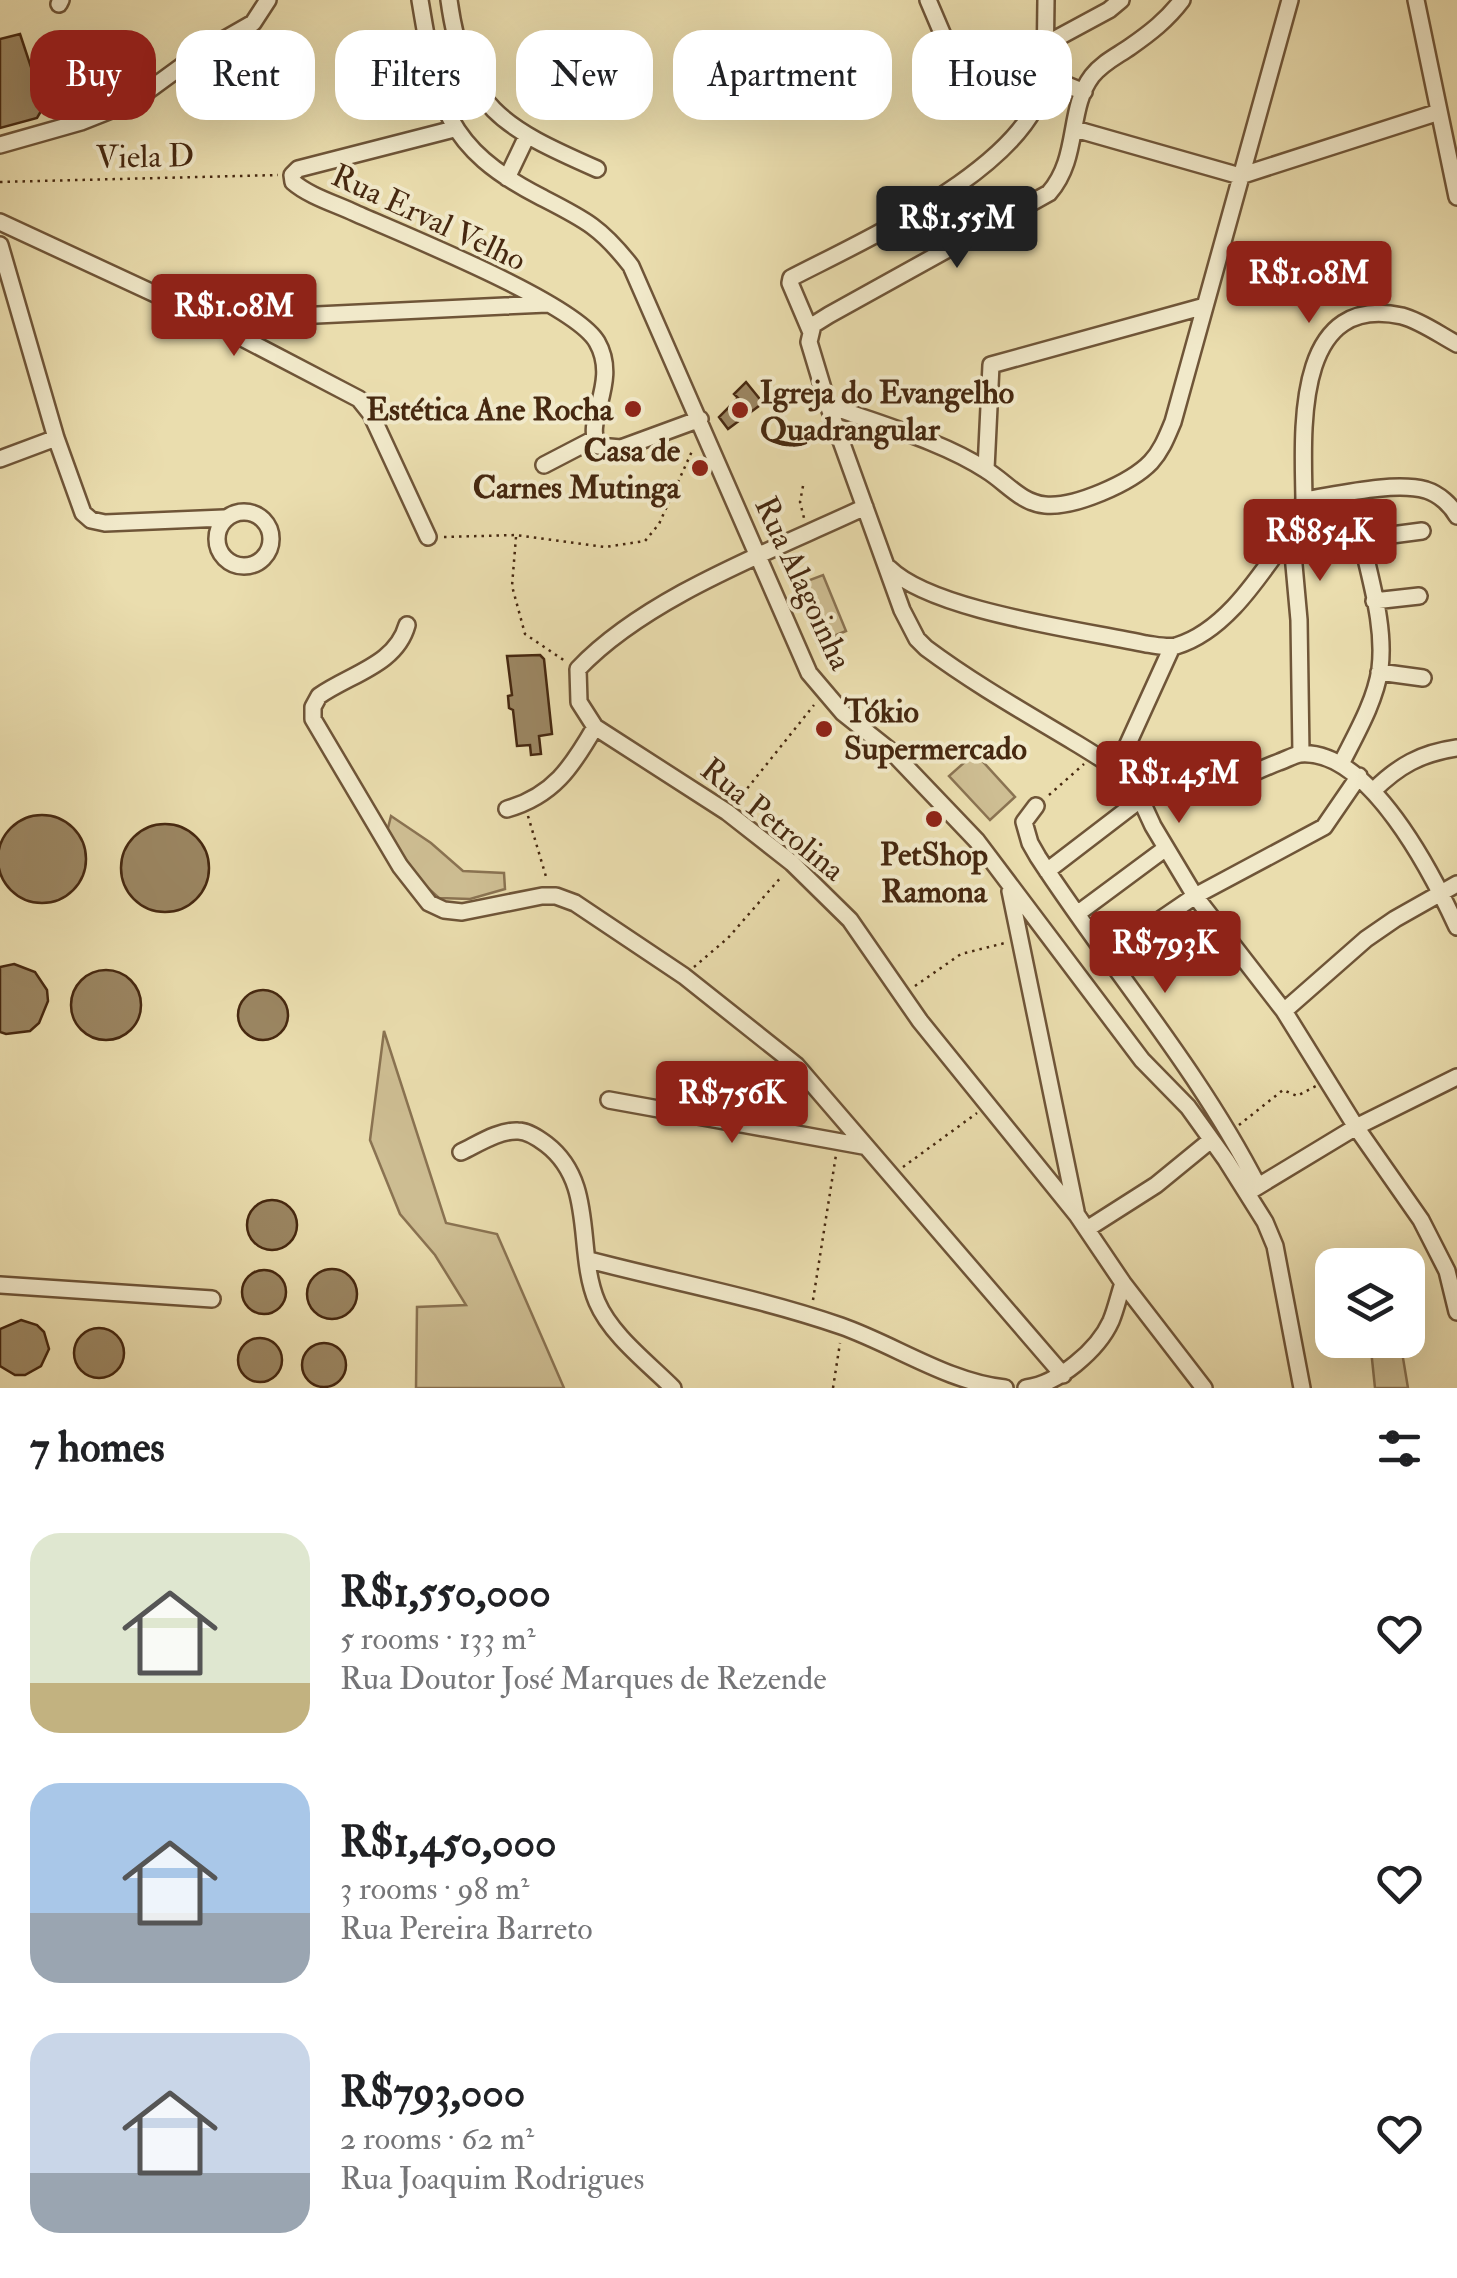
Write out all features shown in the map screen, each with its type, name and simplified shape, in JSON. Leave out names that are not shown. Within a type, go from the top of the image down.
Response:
[{"type":"street","points":[[0,145],[81,122],[134,101],[196,55],[253,24],[268,0]]},
{"type":"street","points":[[292,174],[298,168],[454,128],[435,77],[420,0]]},
{"type":"street","points":[[449,0],[454,35],[467,70],[485,101],[504,122],[596,169]]},
{"type":"street","points":[[928,0],[941,30]]},
{"type":"street","points":[[1046,0],[1046,30]]},
{"type":"street","points":[[1072,30],[1121,0]]},
{"type":"street","points":[[810,330],[828,315],[1049,192],[1067,165],[1091,77],[1156,29],[1182,0]]},
{"type":"street","points":[[828,406],[986,469],[1016,493],[1048,506],[1112,488],[1150,463],[1164,446],[1173,422],[1290,0]]},
{"type":"street","points":[[1416,0],[1457,197]]},
{"type":"street","points":[[1072,89],[1084,92]]},
{"type":"street","points":[[1075,129],[1240,176],[1439,112]]},
{"type":"street","points":[[1026,120],[970,178],[791,278],[810,330],[809,342],[828,406],[908,626],[926,648],[1094,754],[1170,791],[1193,792],[1218,786],[1301,754],[1342,764],[1373,791],[1442,894],[1457,927]]},
{"type":"street","name":"Rua Alagoinha","points":[[454,128],[489,166],[584,218],[609,237],[631,266],[798,652],[823,692],[919,779],[977,841],[1142,1060],[1188,1107],[1253,1189],[1275,1246],[1302,1388]]},
{"type":"street","points":[[507,178],[527,136]]},
{"type":"street","name":"Rua Erval Velho","points":[[292,174],[299,187],[548,304],[588,329],[605,360],[606,377],[594,439]]},
{"type":"street","points":[[0,222],[207,320],[359,399],[370,414],[428,537]]},
{"type":"street","points":[[0,245],[56,438],[83,513],[90,520],[121,524],[224,518]]},
{"type":"street","points":[[207,320],[548,304]]},
{"type":"street","points":[[986,469],[991,365],[1205,306]]},
{"type":"street","points":[[886,565],[926,593],[961,604],[1172,647],[1198,636],[1228,612],[1291,532],[1304,500],[1303,445],[1309,377],[1331,333],[1351,318],[1402,316],[1457,344]]},
{"type":"street","points":[[544,465],[594,439],[598,446],[609,450],[702,424]]},
{"type":"street","points":[[0,459],[56,438]]},
{"type":"street","points":[[1304,500],[1395,489],[1426,490],[1457,516]]},
{"type":"street","points":[[506,809],[525,804],[559,782],[572,766],[594,726],[579,702],[578,669],[593,654],[688,590],[865,506]]},
{"type":"street","points":[[1342,764],[1368,711],[1380,672],[1381,640],[1358,521]]},
{"type":"street","points":[[1361,539],[1422,530]]},
{"type":"street","points":[[1291,532],[1299,620],[1301,754]]},
{"type":"street","points":[[1374,600],[1419,596]]},
{"type":"street","points":[[407,625],[403,641],[390,656],[319,696],[312,719],[400,866],[430,903],[462,912],[551,896],[575,904],[684,976],[796,1065],[1063,1375]]},
{"type":"street","points":[[1123,771],[1172,647]]},
{"type":"street","points":[[1380,672],[1424,678]]},
{"type":"street","name":"Rua Petrolina","points":[[594,726],[727,812],[792,863],[850,920],[902,996],[1082,1222],[1123,1283],[1204,1388]]},
{"type":"street","points":[[1373,791],[1392,772],[1422,755],[1457,748]]},
{"type":"street","points":[[1123,771],[1195,896],[1284,1010],[1434,1243],[1447,1270],[1457,1312]]},
{"type":"street","points":[[1108,956],[1195,896],[1324,827],[1360,776]]},
{"type":"street","points":[[1047,871],[1141,799]]},
{"type":"street","points":[[1036,806],[1027,815],[1025,831],[1047,871],[1206,1093],[1230,1132],[1253,1189],[1356,1127],[1457,1077]]},
{"type":"street","points":[[1077,914],[1166,848]]},
{"type":"street","points":[[1284,1010],[1366,940],[1457,884]]},
{"type":"street","points":[[1009,886],[1082,1222],[1170,1174],[1211,1140]]},
{"type":"street","points":[[1188,1107],[1206,1093]]},
{"type":"street","points":[[609,1100],[863,1146]]},
{"type":"street","points":[[461,1152],[506,1132],[522,1131],[560,1157],[577,1191],[593,1291],[604,1314],[673,1388]]},
{"type":"street","points":[[589,1260],[810,1316],[971,1381],[1006,1388]]},
{"type":"street","points":[[1026,1388],[1063,1375],[1109,1324],[1123,1283]]},
{"type":"street","points":[[0,1285],[212,1298]]},
{"type":"path","name":"Viela D","points":[[0,182],[292,174]]},
{"type":"path","points":[[428,537],[516,535],[605,547],[645,542],[659,524],[702,424]]},
{"type":"path","points":[[803,486],[800,502],[807,534]]},
{"type":"path","points":[[516,535],[512,586],[525,634],[578,669]]},
{"type":"path","points":[[727,812],[823,692]]},
{"type":"path","points":[[1036,806],[1094,754]]},
{"type":"path","points":[[525,804],[551,896]]},
{"type":"path","points":[[684,976],[728,938],[792,863]]},
{"type":"path","points":[[902,996],[961,954],[1021,942]]},
{"type":"path","points":[[1230,1132],[1284,1090],[1297,1096],[1328,1080]]},
{"type":"path","points":[[890,1177],[989,1105]]},
{"type":"path","points":[[810,1316],[838,1142]]},
{"type":"path","points":[[832,1388],[842,1326]]},
{"type":"shaded area","points":[[823,575],[846,631],[817,643],[794,586]]},
{"type":"shaded area","points":[[975,753],[1015,797],[990,820],[949,776]]},
{"type":"shaded area","points":[[391,816],[463,871],[504,873],[505,889],[470,899],[439,898],[420,881],[387,832]]},
{"type":"shaded area","points":[[384,1031],[446,1223],[497,1234],[564,1388],[416,1388],[417,1307],[466,1305],[435,1255],[400,1214],[370,1140]]},
{"type":"shaded area","points":[[1372,1358],[1403,1358],[1408,1388],[1375,1388]]},
{"type":"building","points":[[20,34],[30,64],[30,120],[0,128],[0,39]]},
{"type":"building","name":"Igreja do Evangelho Quadrangular","points":[[746,382],[763,403],[728,429],[719,417],[738,398],[734,394]]},
{"type":"building","points":[[540,655],[544,659],[552,734],[539,736],[541,754],[531,755],[530,745],[517,746],[513,710],[509,708],[508,696],[512,695],[507,656]]},
{"type":"building","points":[[33,816],[51,816],[66,823],[85,850],[85,868],[78,883],[51,902],[33,902],[18,895],[-1,868],[-1,850],[6,835]]},
{"type":"building","points":[[165,824],[182,827],[196,837],[206,851],[206,885],[196,899],[182,909],[165,912],[148,909],[134,899],[124,885],[121,868],[124,851],[134,837],[148,827]]},
{"type":"building","points":[[14,964],[35,972],[47,990],[48,1001],[39,1023],[30,1031],[6,1034],[0,1032],[0,967]]},
{"type":"building","points":[[106,970],[131,980],[141,1005],[131,1030],[106,1040],[81,1030],[71,1005],[81,980]]},
{"type":"building","points":[[263,990],[280,998],[288,1015],[280,1032],[263,1040],[246,1032],[238,1015],[246,998]]},
{"type":"building","points":[[272,1200],[289,1208],[297,1225],[289,1242],[272,1250],[255,1242],[247,1225],[255,1208]]},
{"type":"building","points":[[332,1269],[349,1277],[357,1294],[349,1311],[332,1319],[315,1311],[307,1294],[315,1277]]},
{"type":"building","points":[[264,1270],[280,1276],[286,1292],[280,1308],[264,1314],[248,1308],[242,1292],[248,1276]]},
{"type":"building","points":[[21,1320],[44,1332],[49,1349],[41,1366],[25,1375],[15,1375],[0,1366],[0,1329]]},
{"type":"building","points":[[99,1328],[116,1336],[124,1353],[116,1370],[99,1378],[82,1370],[74,1353],[82,1336]]},
{"type":"building","points":[[260,1338],[276,1344],[282,1360],[276,1376],[260,1382],[244,1376],[238,1360],[244,1344]]},
{"type":"building","points":[[324,1343],[340,1349],[346,1365],[340,1381],[324,1387],[308,1381],[302,1365],[308,1349]]},
{"type":"place","name":"Estética Ane Rocha","points":[[633,409]]},
{"type":"place","name":"Igreja do Evangelho Quadrangular","points":[[740,410]]},
{"type":"place","name":"Casa de Carnes Mutinga","points":[[700,468]]},
{"type":"place","name":"Tókio Supermercado","points":[[824,729]]},
{"type":"place","name":"PetShop Ramona","points":[[934,819]]}]
